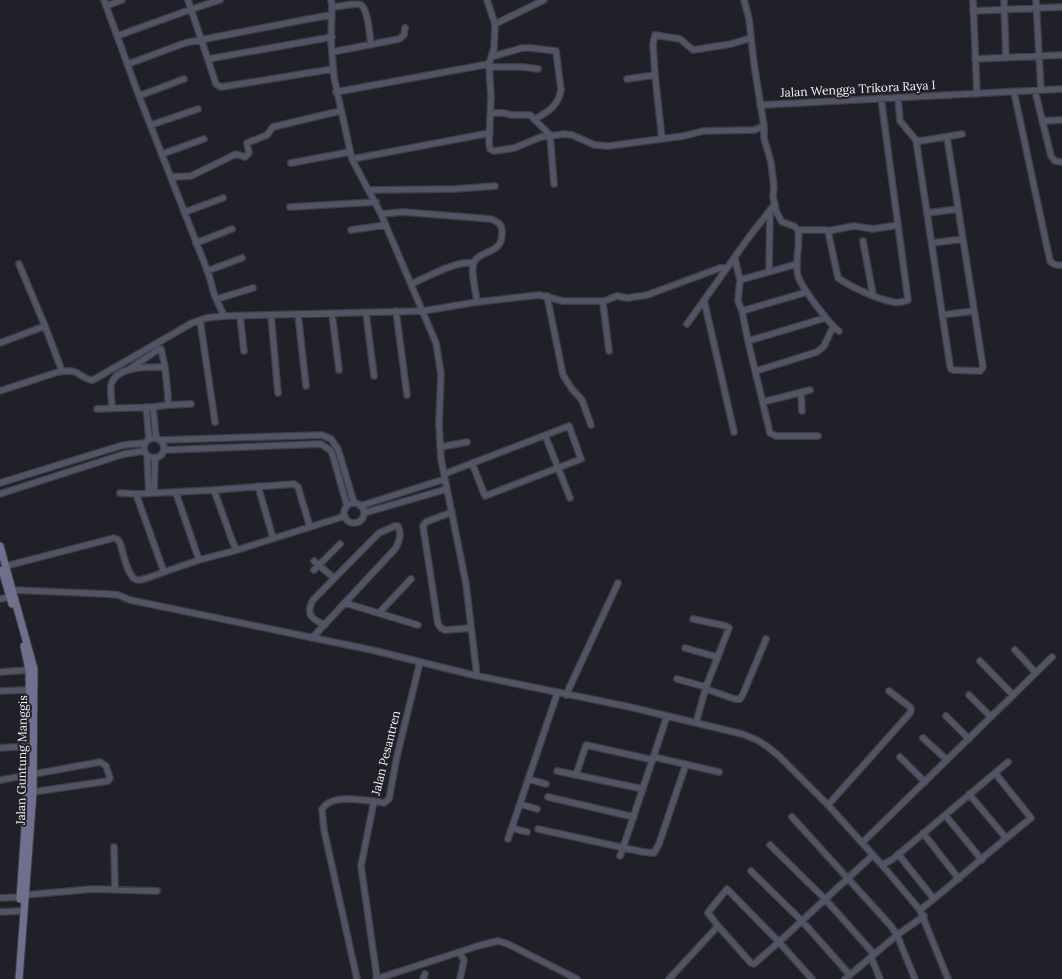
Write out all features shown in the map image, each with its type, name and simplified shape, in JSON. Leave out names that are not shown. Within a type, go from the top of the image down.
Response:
[{"type":"street","points":[[122,0],[105,3],[139,96],[172,177],[224,316]]},
{"type":"street","points":[[188,0],[216,84],[221,87],[333,69]]},
{"type":"street","points":[[117,36],[220,0]]},
{"type":"street","points":[[331,0],[333,27],[332,52],[336,92],[352,159],[376,202],[436,343],[441,374],[439,424],[440,446],[466,584],[477,676]]},
{"type":"street","points":[[487,0],[495,24],[494,48],[489,66],[491,97],[489,145],[490,149],[494,151],[514,148],[536,138],[550,135],[569,134],[594,145],[608,146],[684,136],[703,131],[754,130],[764,126]]},
{"type":"street","points":[[495,24],[544,0]]},
{"type":"street","points":[[744,0],[752,38],[764,126],[764,138],[771,162],[774,187],[773,196],[782,222],[794,226],[798,230],[826,230],[828,232],[854,226],[873,230],[898,225]]},
{"type":"street","points":[[973,0],[977,94]]},
{"type":"street","points":[[1004,0],[1006,58]]},
{"type":"street","points":[[1036,0],[1039,57],[1038,90],[1042,121],[1052,159],[1062,162]]},
{"type":"street","points":[[332,8],[359,4],[363,6],[370,30],[371,45]]},
{"type":"street","points":[[973,11],[1062,7]]},
{"type":"street","points":[[128,64],[185,43],[331,15]]},
{"type":"street","points":[[332,52],[399,39],[404,35],[405,28]]},
{"type":"street","points":[[662,139],[655,75],[653,44],[655,35],[680,39],[693,50],[731,44],[752,38]]},
{"type":"street","points":[[208,59],[332,37]]},
{"type":"street","points":[[491,57],[522,48],[556,51],[561,90],[559,97],[552,109],[535,119]]},
{"type":"street","points":[[975,59],[1062,55]]},
{"type":"street","points":[[336,92],[489,66],[538,69]]},
{"type":"street","points":[[627,79],[655,75]]},
{"type":"street","points":[[139,96],[184,79]]},
{"type":"street","name":"Jalan Wengga Trikora Raya I","points":[[760,104],[1062,89]]},
{"type":"street","points":[[1014,92],[1050,261],[1054,265],[1062,265]]},
{"type":"street","points":[[828,232],[838,278],[854,288],[893,302],[908,300],[881,98]]},
{"type":"street","points":[[898,98],[900,121],[916,140],[950,366],[951,369],[980,370],[983,367],[947,137]]},
{"type":"street","points":[[151,125],[198,109]]},
{"type":"street","points":[[172,177],[191,176],[236,154],[246,157],[248,153],[247,143],[267,135],[273,127],[340,111]]},
{"type":"street","points":[[491,113],[530,115],[535,119],[538,125],[550,135],[554,184]]},
{"type":"street","points":[[1042,121],[1062,120]]},
{"type":"street","points":[[352,159],[490,133]]},
{"type":"street","points":[[916,140],[920,141],[962,134]]},
{"type":"street","points":[[162,154],[204,139]]},
{"type":"street","points":[[291,163],[350,152]]},
{"type":"street","points":[[369,190],[455,189],[495,186]]},
{"type":"street","points":[[184,212],[223,198]]},
{"type":"street","points":[[290,207],[376,202]]},
{"type":"street","points":[[687,324],[735,259],[749,237],[775,204]]},
{"type":"street","points":[[927,213],[958,209]]},
{"type":"street","points":[[769,272],[770,210]]},
{"type":"street","points":[[381,214],[403,212],[491,219],[498,222],[502,232],[500,242],[496,248],[478,258],[474,263],[473,275],[477,302]]},
{"type":"street","points":[[350,230],[386,225]]},
{"type":"street","points":[[196,243],[232,229]]},
{"type":"street","points":[[798,230],[798,277],[825,318],[839,331]]},
{"type":"street","points":[[932,243],[963,239]]},
{"type":"street","points":[[863,241],[873,295]]},
{"type":"street","points":[[207,271],[242,258]]},
{"type":"street","points":[[735,259],[740,280],[738,301],[742,311],[770,433],[776,436],[818,436]]},
{"type":"street","points":[[412,284],[460,264],[469,262],[474,263]]},
{"type":"street","points":[[19,264],[62,371]]},
{"type":"street","points":[[740,280],[797,264]]},
{"type":"street","points":[[0,392],[66,370],[75,372],[84,379],[93,380],[182,328],[206,318],[224,316],[423,311],[477,302],[539,295],[563,301],[602,302],[617,296],[628,298],[647,295],[720,268],[727,268]]},
{"type":"street","points":[[217,300],[253,288]]},
{"type":"street","points":[[742,311],[807,292]]},
{"type":"street","points":[[547,296],[563,375],[572,389],[582,400],[592,425]]},
{"type":"street","points":[[704,300],[734,432]]},
{"type":"street","points":[[602,302],[609,351]]},
{"type":"street","points":[[396,311],[408,395]]},
{"type":"street","points":[[942,315],[974,311]]},
{"type":"street","points":[[366,313],[374,376]]},
{"type":"street","points":[[298,314],[306,386]]},
{"type":"street","points":[[332,314],[339,370]]},
{"type":"street","points":[[271,315],[278,393]]},
{"type":"street","points":[[240,316],[244,351]]},
{"type":"street","points":[[748,341],[825,318]]},
{"type":"street","points":[[200,320],[215,422]]},
{"type":"street","points":[[0,343],[45,326]]},
{"type":"street","points":[[756,371],[816,352],[824,346],[834,327]]},
{"type":"street","points":[[112,408],[111,385],[115,378],[159,349],[161,349],[163,354],[168,405]]},
{"type":"street","points":[[131,368],[165,367]]},
{"type":"street","points":[[763,402],[810,390]]},
{"type":"street","points":[[801,392],[802,411]]},
{"type":"street","points":[[98,409],[191,404]]},
{"type":"street","points":[[146,407],[149,438]]},
{"type":"street","points":[[154,407],[156,437]]},
{"type":"street","points":[[347,506],[354,504],[360,506],[396,495],[445,477],[472,463],[569,426],[581,459],[485,496],[472,463]]},
{"type":"street","points":[[152,493],[145,443],[149,438],[156,437],[162,440],[322,435],[331,439],[338,449],[354,504]]},
{"type":"street","points":[[545,435],[570,498]]},
{"type":"street","points":[[155,457],[161,454],[164,450],[162,440]]},
{"type":"street","points":[[440,446],[467,442]]},
{"type":"street","points":[[0,483],[123,445],[145,443]]},
{"type":"street","points":[[164,450],[322,444],[331,451],[338,472],[347,506],[344,516],[348,521],[355,523],[361,520],[364,514],[447,489]]},
{"type":"street","points":[[0,494],[124,454],[146,453],[155,457]]},
{"type":"street","points":[[152,493],[155,457]]},
{"type":"street","points":[[338,472],[344,470]]},
{"type":"street","points":[[120,494],[176,493],[294,484],[296,485],[310,527]]},
{"type":"street","points":[[258,486],[273,538]]},
{"type":"street","points":[[214,490],[233,543],[237,550]]},
{"type":"street","points":[[176,493],[199,560]]},
{"type":"street","points":[[136,494],[164,572]]},
{"type":"street","points":[[396,495],[399,503]]},
{"type":"street","points":[[360,506],[364,514]]},
{"type":"street","points":[[452,512],[426,522],[423,526],[438,624],[445,630],[471,628]]},
{"type":"street","points":[[3,565],[114,538],[120,543],[130,574],[134,579],[139,580],[199,560],[237,550],[344,516]]},
{"type":"street","points":[[312,638],[325,625],[399,543],[399,526],[395,526],[379,533],[313,600],[310,611],[312,619],[325,625]]},
{"type":"street","points":[[314,570],[340,544]]},
{"type":"street","name":"Jalan Guntung Manggis","points":[[0,546],[3,565],[34,668],[31,774],[22,896],[20,979]]},
{"type":"street","points":[[314,560],[334,578]]},
{"type":"street","points":[[379,613],[411,579]]},
{"type":"street","points":[[566,695],[618,583]]},
{"type":"street","points":[[0,599],[12,594],[118,595],[130,600],[312,638],[557,694],[630,707],[742,734],[757,740],[779,756],[828,805],[920,910],[924,916],[948,979]]},
{"type":"street","name":"Jalan Guntung Manggis","points":[[12,594],[29,670],[29,746],[33,792],[22,896],[19,911],[15,979]]},
{"type":"street","points":[[345,603],[418,625]]},
{"type":"street","points":[[693,619],[726,626],[728,628],[706,688],[696,723]]},
{"type":"street","points":[[677,679],[735,699],[740,699],[766,639]]},
{"type":"street","points":[[685,648],[717,657]]},
{"type":"street","points":[[1015,650],[1036,673]]},
{"type":"street","points":[[862,844],[1052,657]]},
{"type":"street","points":[[980,661],[1013,695]]},
{"type":"street","name":"Jalan Pesantren","points":[[376,979],[361,866],[374,801],[384,803],[389,799],[397,756],[420,662]]},
{"type":"street","points":[[0,672],[29,670]]},
{"type":"street","points":[[0,691],[28,690]]},
{"type":"street","points":[[828,805],[910,713],[910,707],[889,692]]},
{"type":"street","points":[[508,839],[557,694]]},
{"type":"street","points":[[969,695],[991,717]]},
{"type":"street","points":[[620,856],[668,716]]},
{"type":"street","points":[[946,716],[969,738]]},
{"type":"street","points":[[923,738],[947,760]]},
{"type":"street","points":[[576,775],[586,745],[686,764],[719,772]]},
{"type":"street","points":[[0,748],[29,746]]},
{"type":"street","points":[[900,757],[925,782]]},
{"type":"street","points":[[0,780],[100,762],[106,766],[110,778],[108,781],[33,792]]},
{"type":"street","points":[[882,865],[924,833],[1008,762]]},
{"type":"street","points":[[538,829],[652,854],[656,851],[686,764]]},
{"type":"street","points":[[557,771],[643,789]]},
{"type":"street","points":[[920,910],[1031,818],[995,773]]},
{"type":"street","points":[[528,779],[546,784]]},
{"type":"street","points":[[969,794],[1006,838]]},
{"type":"street","points":[[548,797],[634,817]]},
{"type":"street","points":[[357,979],[324,830],[322,809],[328,804],[343,798],[374,801]]},
{"type":"street","points":[[520,804],[537,809]]},
{"type":"street","points":[[945,815],[982,860]]},
{"type":"street","points":[[792,817],[891,926],[897,935],[915,979]]},
{"type":"street","points":[[512,828],[528,832]]},
{"type":"street","points":[[924,833],[959,878]]},
{"type":"street","points":[[770,845],[825,899],[872,955],[880,979]]},
{"type":"street","points":[[114,847],[115,890]]},
{"type":"street","points":[[898,854],[934,899]]},
{"type":"street","points":[[812,979],[778,942],[727,890],[708,911],[718,926],[751,963],[754,964],[778,942],[802,921],[873,855]]},
{"type":"street","points":[[751,871],[802,921],[847,978],[872,955],[924,916]]},
{"type":"street","points":[[0,898],[93,889],[157,891]]},
{"type":"street","points":[[0,912],[19,911]]},
{"type":"street","points":[[669,979],[718,926]]},
{"type":"street","points":[[376,979],[481,945],[501,941],[577,979]]},
{"type":"street","points":[[459,952],[464,960],[460,979]]}]
